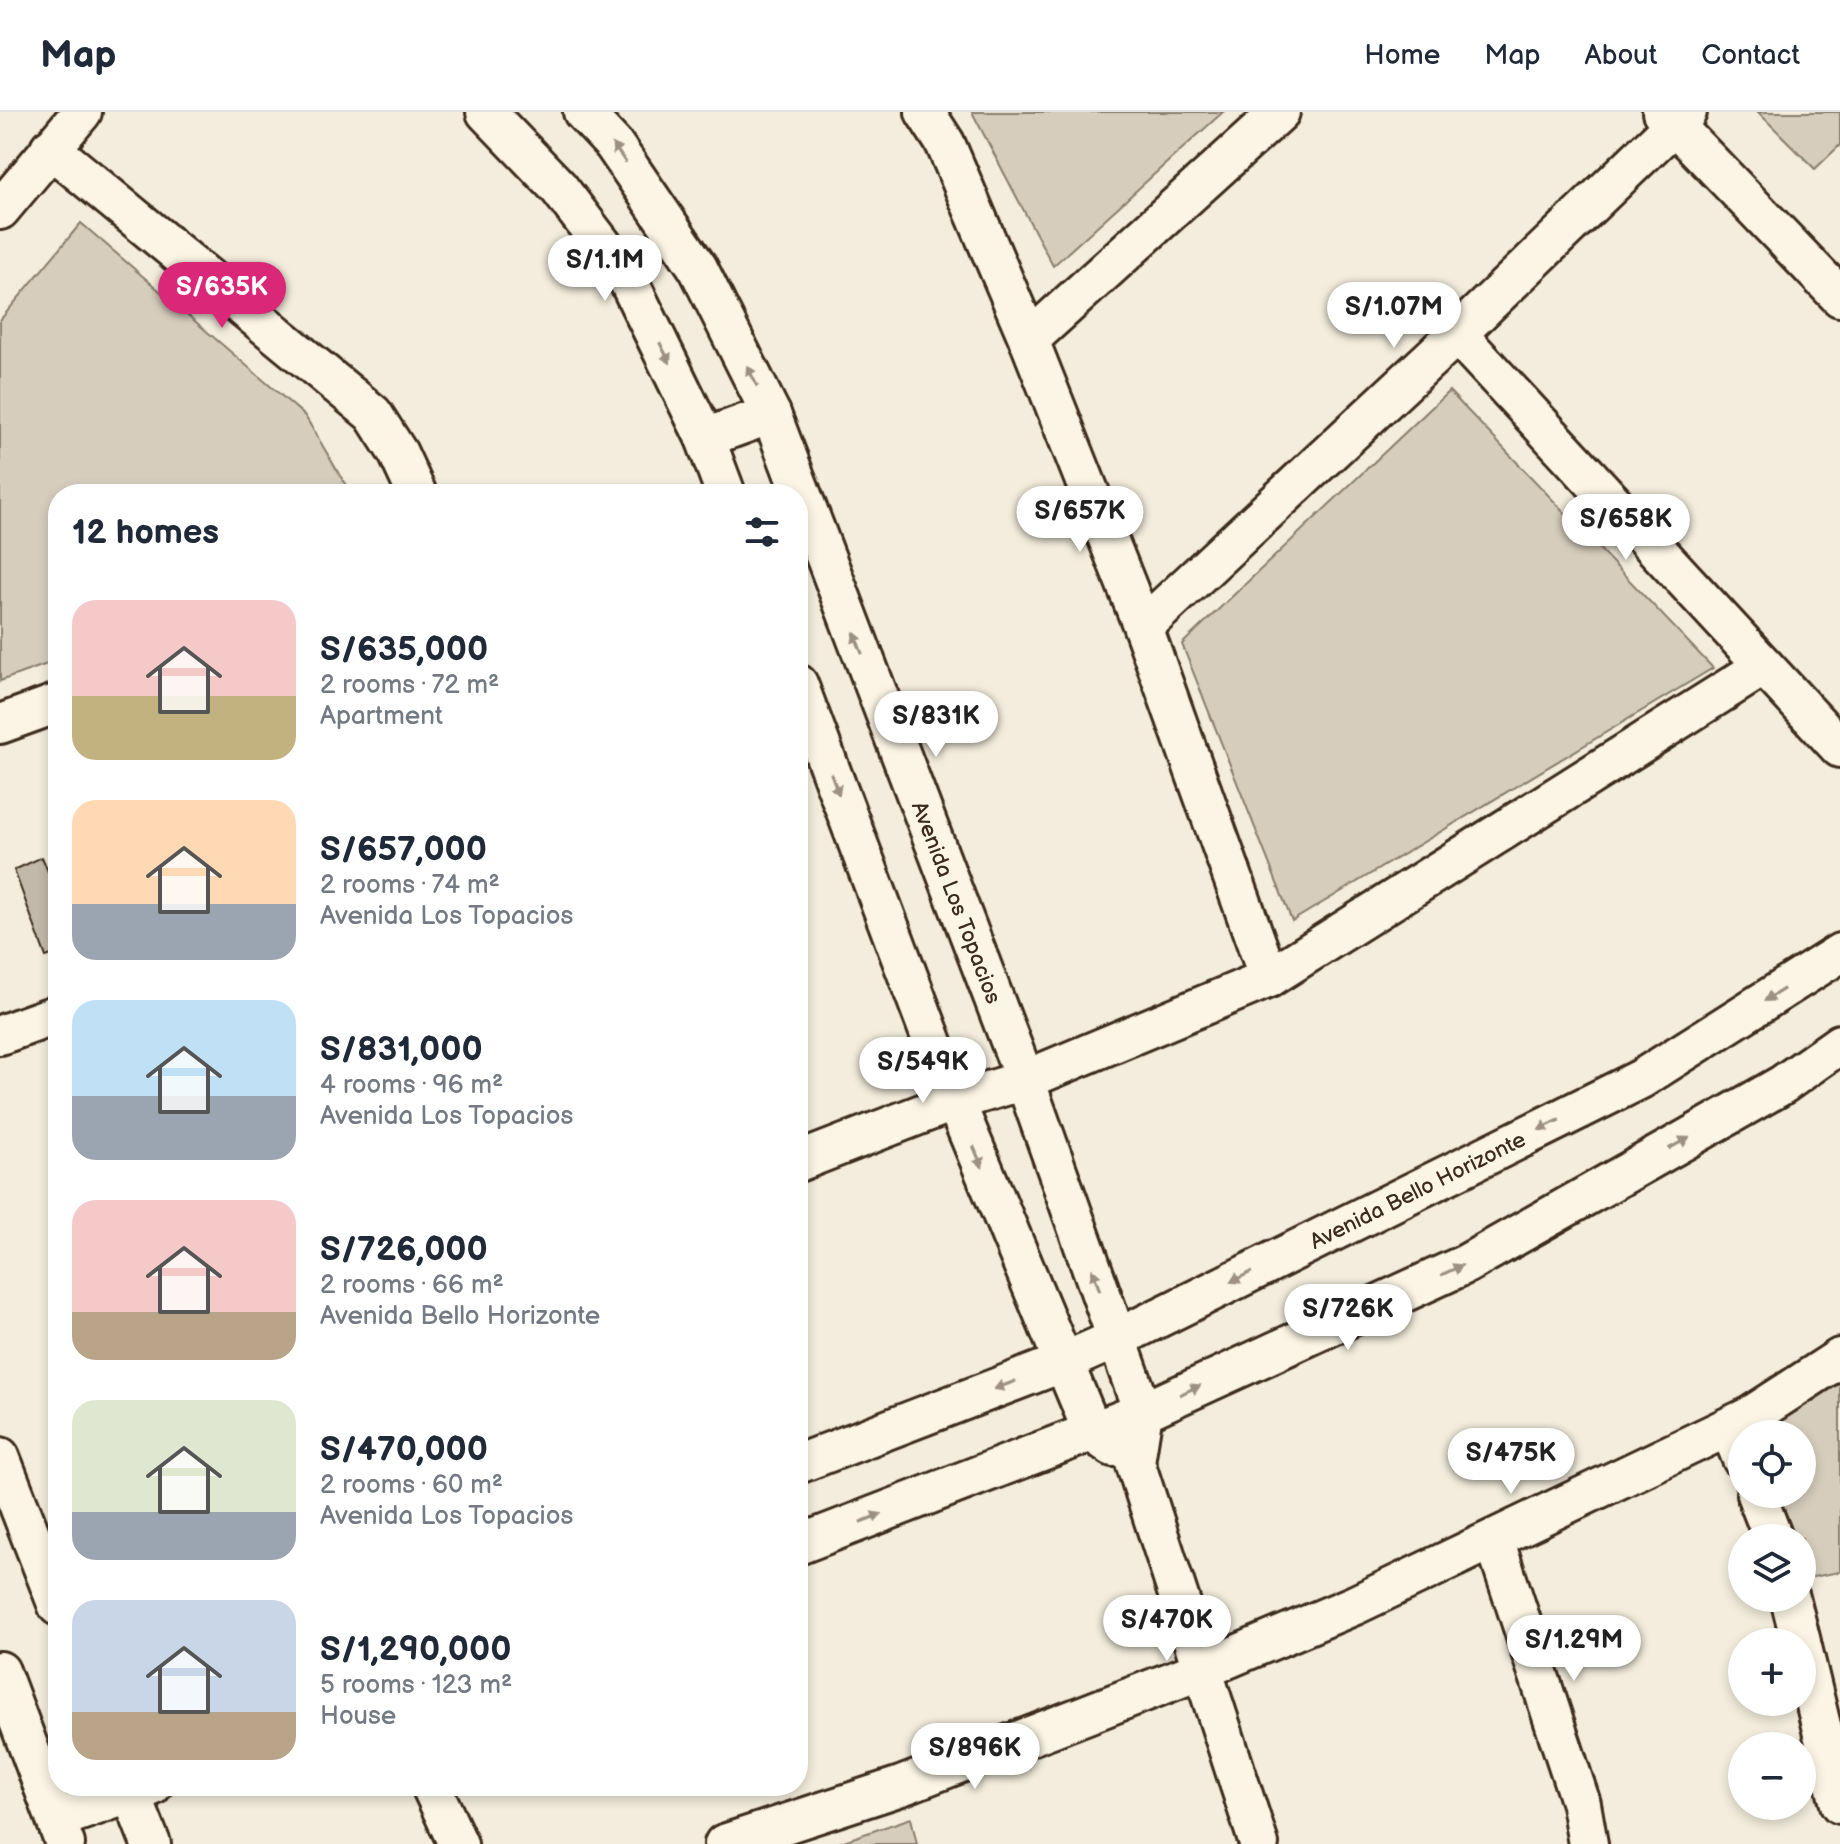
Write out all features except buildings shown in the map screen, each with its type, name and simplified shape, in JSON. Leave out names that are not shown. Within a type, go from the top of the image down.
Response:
[{"type":"street","points":[[0,210],[82,112]]},
{"type":"street","points":[[486,112],[559,188],[626,276],[705,438],[722,484]]},
{"type":"street","name":"Avenida Los Topacios","points":[[583,112],[614,145],[698,268],[771,414],[798,484]]},
{"type":"street","points":[[925,112],[945,143],[1029,340],[1143,627],[1269,978]]},
{"type":"street","points":[[1029,340],[1280,112]]},
{"type":"street","points":[[1143,627],[1457,334],[1675,117],[1840,297]]},
{"type":"street","points":[[50,148],[373,414],[398,453],[412,484]]},
{"type":"street","points":[[1457,334],[1840,748]]},
{"type":"street","points":[[705,438],[771,414]]},
{"type":"street","name":"Avenida Los Topacios","points":[[808,511],[1025,1080],[1143,1412],[1135,1462],[1259,1844]]},
{"type":"street","points":[[808,1158],[955,1101],[1025,1080],[1269,978],[1764,666]]},
{"type":"street","points":[[0,724],[48,707]]},
{"type":"street","points":[[808,711],[955,1101],[1093,1433],[1135,1462]]},
{"type":"street","name":"Avenida Bello Horizonte","points":[[808,1460],[1116,1339],[1641,1079],[1840,953]]},
{"type":"street","points":[[0,1035],[48,1018]]},
{"type":"street","points":[[808,1541],[1143,1412],[1466,1264],[1782,1085],[1840,1044]]},
{"type":"street","points":[[1764,1420],[1840,1358]]},
{"type":"street","points":[[724,1844],[901,1786],[1201,1670],[1355,1605],[1494,1539],[1728,1446]]},
{"type":"street","points":[[0,1457],[48,1580]]},
{"type":"street","points":[[1494,1539],[1581,1804],[1588,1844]]},
{"type":"street","points":[[0,1671],[45,1749]]},
{"type":"street","points":[[1816,1706],[1840,1804]]},
{"type":"street","points":[[54,1796],[61,1832],[125,1796]]},
{"type":"street","points":[[139,1796],[151,1844]]},
{"type":"street","points":[[436,1796],[458,1844]]},
{"type":"shaded area","points":[[972,112],[1223,112],[1053,266]]},
{"type":"shaded area","points":[[1758,112],[1840,112],[1840,145],[1815,169]]},
{"type":"shaded area","points":[[81,223],[305,416],[345,484],[48,484],[48,664],[0,681],[0,320]]},
{"type":"shaded area","points":[[1449,391],[1713,668],[1292,921],[1182,644]]},
{"type":"shaded area","points":[[1840,1377],[1840,1572],[1816,1576],[1816,1524],[1783,1524],[1777,1508],[1816,1508],[1816,1420],[1774,1420]]},
{"type":"shaded area","points":[[911,1818],[917,1844],[835,1844]]}]
